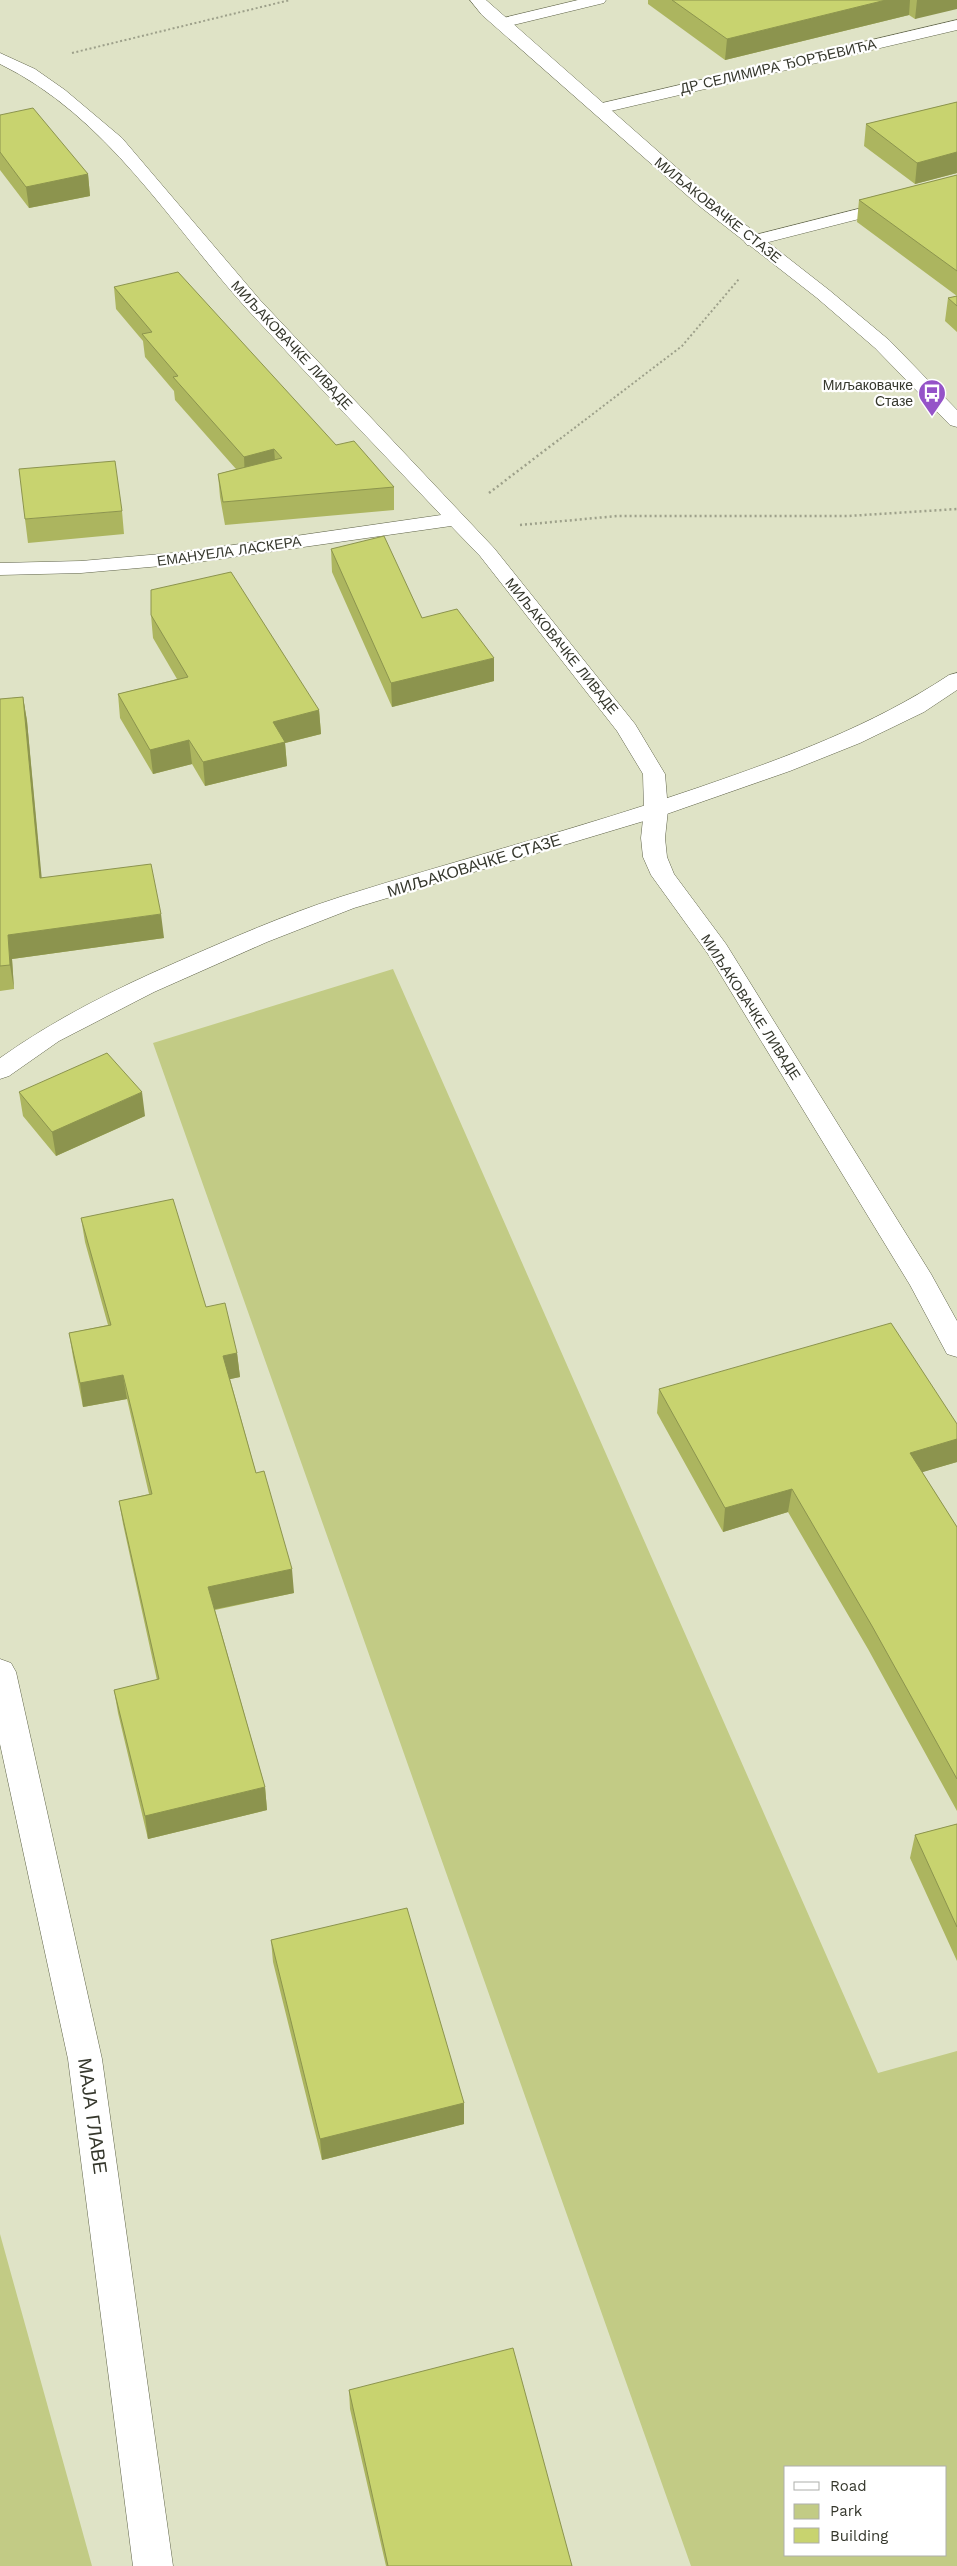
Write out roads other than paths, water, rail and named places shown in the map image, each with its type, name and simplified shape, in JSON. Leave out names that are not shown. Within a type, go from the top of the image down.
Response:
[{"type":"street","name":"МИЉАКОВАЧКЕ СТАЗЕ","points":[[478,0],[501,23],[598,109],[753,241],[882,344],[956,417]]},
{"type":"street","points":[[501,23],[598,0]]},
{"type":"street","name":"ДР СЕЛИМИРА ЂОРЂЕВИЋА","points":[[598,109],[957,25]]},
{"type":"street","name":"МИЉАКОВАЧКЕ ЛИВАДЕ","points":[[0,58],[17,66],[59,92],[116,142],[259,311],[487,552],[627,729],[654,774],[656,810],[653,838],[655,857],[663,875],[717,950],[785,1059],[921,1281],[957,1347]]},
{"type":"street","points":[[753,241],[957,189]]},
{"type":"street","name":"ЕМАНУЕЛА ЛАСКЕРА","points":[[0,569],[81,567],[184,558],[462,524]]},
{"type":"street","name":"МИЉАКОВАЧКЕ СТАЗЕ","points":[[0,1070],[50,1036],[145,986],[258,936],[346,903],[656,810],[782,766],[852,738],[916,707],[957,680]]},
{"type":"street","name":"МАЈА ГЛАВЕ","points":[[0,1672],[86,2059],[153,2566]]},
{"type":"place","name":"Миљаковачке Стазе","points":[[932,417]]}]
